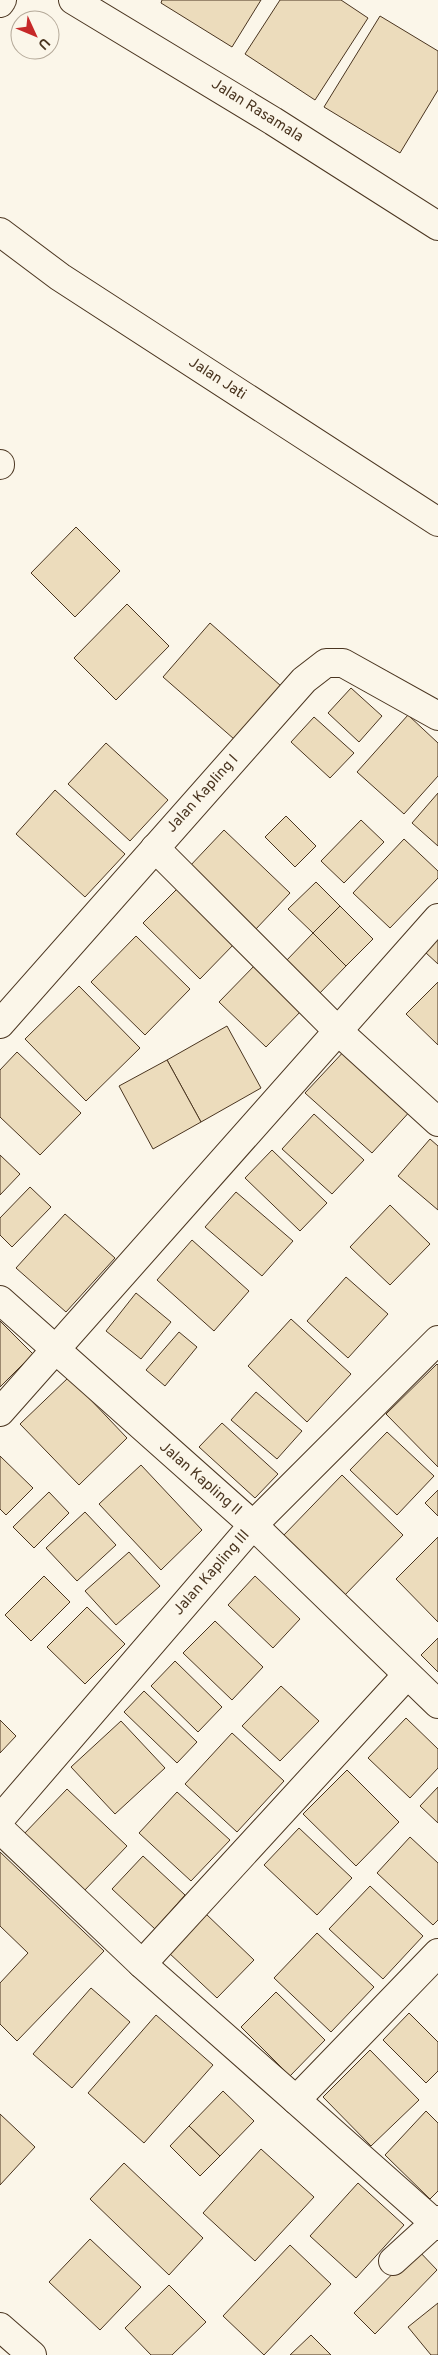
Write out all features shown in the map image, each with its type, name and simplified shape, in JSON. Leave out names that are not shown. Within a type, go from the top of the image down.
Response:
[{"type":"street","name":"Jalan Rasamala","points":[[73,0],[273,121],[438,226]]},
{"type":"street","name":"Jalan Jati","points":[[0,232],[60,278],[438,522]]},
{"type":"street","name":"Jalan Kapling I","points":[[0,1024],[304,680],[326,663],[343,663],[438,716]]},
{"type":"street","points":[[156,848],[338,1030],[438,1122]]},
{"type":"street","points":[[0,1412],[438,918]]},
{"type":"street","name":"Jalan Kapling II","points":[[0,1300],[53,1350],[253,1525],[438,1704]]},
{"type":"street","name":"Jalan Kapling III","points":[[0,1819],[253,1525],[436,1346]]},
{"type":"street","points":[[142,1964],[407,1674]]},
{"type":"street","points":[[0,1829],[142,1964],[437,2223],[393,2261]]},
{"type":"street","points":[[296,2100],[438,1953]]},
{"type":"street","points":[[0,2327],[32,2355]]},
{"type":"building","points":[[162,0],[261,0],[232,47],[161,3]]},
{"type":"building","points":[[280,0],[341,0],[368,18],[315,100],[245,54]]},
{"type":"building","points":[[380,16],[438,51],[438,90],[400,153],[324,107]]},
{"type":"building","points":[[76,527],[120,571],[75,617],[31,573]]},
{"type":"building","points":[[127,604],[169,646],[116,700],[74,658]]},
{"type":"building","points":[[210,623],[281,686],[234,739],[163,677]]},
{"type":"building","points":[[351,688],[382,716],[359,742],[328,713]]},
{"type":"building","points":[[408,715],[438,743],[438,776],[404,814],[357,772]]},
{"type":"building","points":[[314,717],[354,753],[330,778],[291,742]]},
{"type":"building","points":[[106,743],[168,800],[130,841],[68,784]]},
{"type":"building","points":[[55,790],[125,854],[85,897],[16,834]]},
{"type":"building","points":[[438,793],[438,846],[412,823]]},
{"type":"building","points":[[286,816],[316,846],[295,867],[265,837]]},
{"type":"building","points":[[361,820],[384,842],[344,883],[321,861]]},
{"type":"building","points":[[224,830],[290,893],[255,930],[189,867]]},
{"type":"building","points":[[404,839],[438,871],[438,878],[390,928],[353,893]]},
{"type":"building","points":[[316,882],[340,906],[313,933],[288,909]]},
{"type":"building","points":[[180,886],[236,942],[200,979],[143,923]]},
{"type":"building","points":[[340,906],[373,939],[346,966],[313,933]]},
{"type":"building","points":[[313,933],[346,966],[318,995],[285,962]]},
{"type":"building","points":[[136,936],[190,989],[145,1035],[91,982]]},
{"type":"building","points":[[438,938],[438,964],[425,952]]},
{"type":"building","points":[[257,963],[304,1008],[266,1047],[219,1002]]},
{"type":"building","points":[[438,982],[438,1045],[406,1014]]},
{"type":"building","points":[[79,986],[140,1048],[86,1101],[25,1039]]},
{"type":"building","points":[[227,1026],[261,1088],[201,1122],[167,1060]]},
{"type":"building","points":[[347,1048],[413,1108],[372,1153],[305,1093]]},
{"type":"building","points":[[17,1052],[81,1113],[40,1155],[0,1117],[0,1070]]},
{"type":"building","points":[[167,1060],[201,1122],[153,1149],[119,1086]]},
{"type":"building","points":[[314,1114],[364,1160],[332,1194],[282,1149]]},
{"type":"building","points":[[430,1139],[438,1146],[438,1210],[398,1176]]},
{"type":"building","points":[[272,1150],[327,1203],[300,1231],[245,1178]]},
{"type":"building","points":[[0,1155],[20,1174],[0,1195]]},
{"type":"building","points":[[30,1187],[51,1207],[12,1247],[0,1235],[0,1218]]},
{"type":"building","points":[[236,1192],[293,1241],[262,1276],[205,1227]]},
{"type":"building","points":[[390,1205],[430,1244],[390,1285],[350,1247]]},
{"type":"building","points":[[65,1214],[115,1258],[66,1312],[16,1268]]},
{"type":"building","points":[[192,1240],[249,1291],[214,1331],[157,1280]]},
{"type":"building","points":[[346,1277],[388,1314],[348,1358],[307,1321]]},
{"type":"building","points":[[136,1293],[171,1322],[141,1359],[106,1331]]},
{"type":"building","points":[[291,1319],[351,1374],[307,1422],[248,1366]]},
{"type":"building","points":[[0,1321],[33,1354],[0,1387]]},
{"type":"building","points":[[179,1332],[197,1347],[165,1386],[146,1370]]},
{"type":"building","points":[[438,1365],[438,1467],[386,1414]]},
{"type":"building","points":[[69,1377],[127,1438],[79,1485],[20,1424]]},
{"type":"building","points":[[256,1392],[302,1431],[277,1459],[231,1420]]},
{"type":"building","points":[[222,1423],[278,1474],[255,1498],[199,1447]]},
{"type":"building","points":[[387,1432],[434,1476],[397,1515],[350,1470]]},
{"type":"building","points":[[0,1456],[33,1488],[6,1515],[0,1509]]},
{"type":"building","points":[[141,1465],[202,1530],[161,1570],[99,1504]]},
{"type":"building","points":[[342,1475],[403,1535],[343,1597],[282,1537]]},
{"type":"building","points":[[438,1490],[438,1516],[425,1503]]},
{"type":"building","points":[[49,1492],[69,1513],[34,1548],[13,1527]]},
{"type":"building","points":[[85,1512],[116,1545],[77,1581],[46,1548]]},
{"type":"building","points":[[438,1537],[438,1622],[396,1579]]},
{"type":"building","points":[[129,1552],[160,1586],[116,1625],[85,1591]]},
{"type":"building","points":[[44,1576],[70,1602],[31,1641],[5,1615]]},
{"type":"building","points":[[255,1576],[300,1619],[273,1648],[228,1605]]},
{"type":"building","points":[[87,1607],[125,1644],[85,1684],[47,1647]]},
{"type":"building","points":[[215,1621],[263,1667],[232,1700],[183,1653]]},
{"type":"building","points":[[438,1638],[438,1672],[421,1655]]},
{"type":"building","points":[[175,1661],[222,1707],[198,1732],[151,1686]]},
{"type":"building","points":[[281,1686],[319,1721],[280,1761],[242,1726]]},
{"type":"building","points":[[144,1691],[197,1742],[177,1763],[124,1712]]},
{"type":"building","points":[[406,1718],[438,1749],[438,1768],[410,1798],[368,1758]]},
{"type":"building","points":[[0,1720],[16,1736],[0,1753]]},
{"type":"building","points":[[121,1721],[165,1768],[115,1814],[71,1767]]},
{"type":"building","points":[[232,1733],[284,1781],[237,1832],[185,1784]]},
{"type":"building","points":[[347,1770],[399,1822],[356,1866],[303,1814]]},
{"type":"building","points":[[438,1787],[438,1823],[420,1806]]},
{"type":"building","points":[[67,1789],[127,1846],[83,1892],[23,1835]]},
{"type":"building","points":[[177,1792],[230,1840],[191,1881],[139,1833]]},
{"type":"building","points":[[299,1828],[352,1878],[317,1915],[264,1865]]},
{"type":"building","points":[[410,1837],[438,1863],[438,1920],[433,1925],[377,1873]]},
{"type":"building","points":[[0,1852],[104,1951],[17,2041],[0,2024],[0,1983],[28,1953],[0,1926]]},
{"type":"building","points":[[143,1856],[185,1895],[155,1929],[112,1889]]},
{"type":"building","points":[[370,1886],[423,1936],[383,1979],[329,1929]]},
{"type":"building","points":[[205,1913],[254,1960],[217,1998],[168,1952]]},
{"type":"building","points":[[317,1933],[374,1987],[331,2032],[274,1978]]},
{"type":"building","points":[[91,1988],[130,2022],[72,2088],[33,2054]]},
{"type":"building","points":[[276,1992],[325,2040],[290,2076],[241,2027]]},
{"type":"building","points":[[409,2013],[438,2042],[438,2071],[426,2083],[383,2040]]},
{"type":"building","points":[[156,2015],[213,2065],[144,2143],[88,2093]]},
{"type":"building","points":[[370,2050],[419,2100],[371,2146],[323,2097]]},
{"type":"building","points":[[223,2091],[254,2121],[220,2156],[189,2126]]},
{"type":"building","points":[[426,2111],[438,2123],[438,2191],[430,2199],[385,2155]]},
{"type":"building","points":[[0,2114],[35,2147],[0,2185]]},
{"type":"building","points":[[189,2126],[220,2156],[200,2176],[170,2146]]},
{"type":"building","points":[[261,2149],[314,2197],[255,2261],[203,2213]]},
{"type":"building","points":[[124,2163],[203,2238],[169,2275],[90,2199]]},
{"type":"building","points":[[358,2183],[404,2225],[356,2278],[310,2236]]},
{"type":"building","points":[[90,2239],[141,2287],[100,2330],[49,2282]]},
{"type":"building","points":[[290,2245],[331,2284],[264,2355],[223,2316]]},
{"type":"building","points":[[417,2249],[437,2270],[375,2334],[354,2313]]},
{"type":"building","points":[[169,2285],[206,2322],[172,2355],[151,2355],[125,2328]]},
{"type":"building","points":[[438,2303],[438,2355],[431,2355],[408,2327]]},
{"type":"building","points":[[311,2335],[331,2355],[290,2355]]}]
